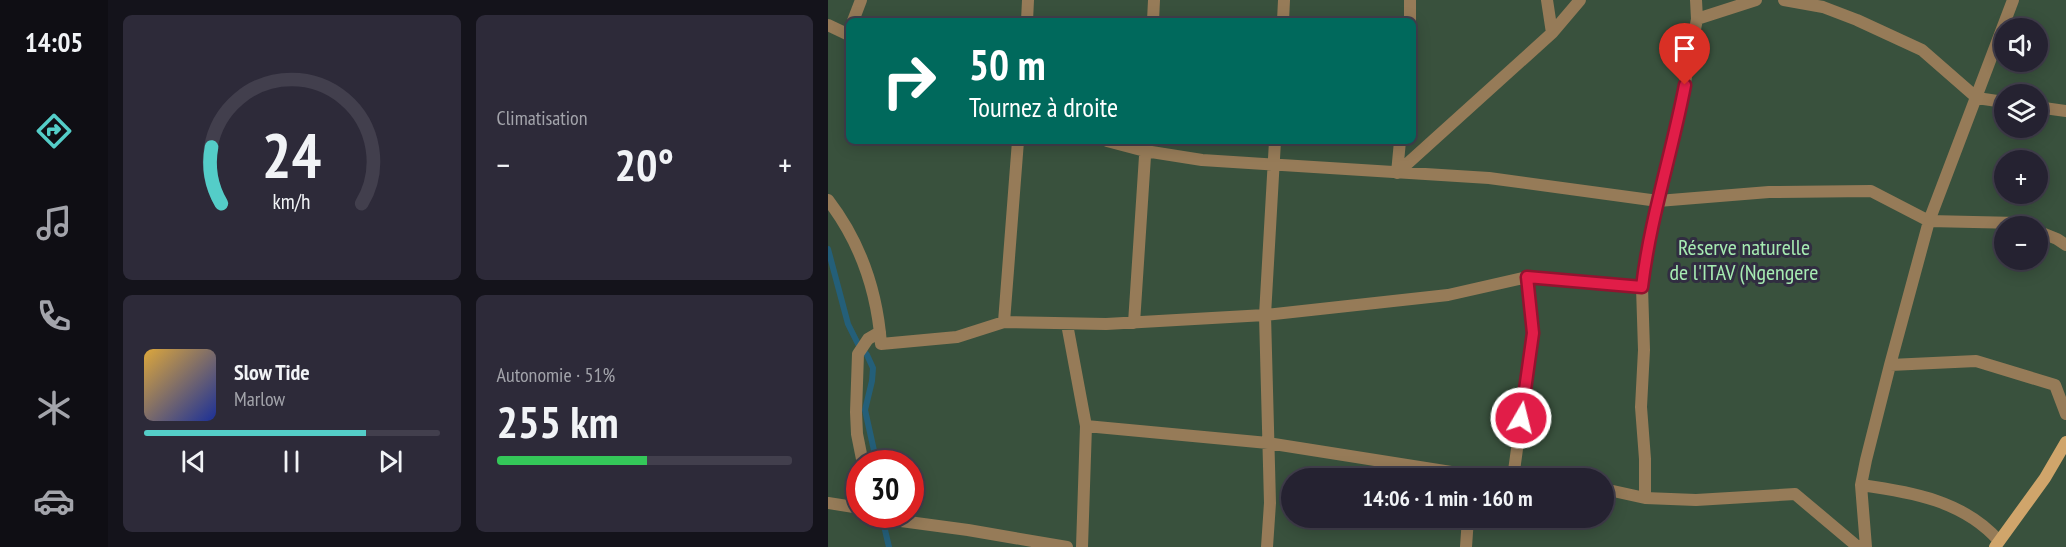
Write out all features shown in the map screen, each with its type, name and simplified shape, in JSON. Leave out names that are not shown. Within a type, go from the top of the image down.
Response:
[{"type":"street","points":[[854,18],[861,0]]},
{"type":"street","points":[[1026,18],[1028,0]]},
{"type":"street","points":[[1153,18],[1154,0]]},
{"type":"street","points":[[1283,18],[1284,0]]},
{"type":"street","points":[[1410,0],[1410,18]]},
{"type":"street","points":[[1548,0],[1552,33]]},
{"type":"street","points":[[1397,173],[1552,33],[1580,0]]},
{"type":"street","points":[[1645,498],[1641,407],[1644,350],[1642,287],[1646,255],[1676,130],[1697,19],[1696,0]]},
{"type":"street","points":[[1697,19],[1756,0]]},
{"type":"street","points":[[1784,0],[1823,7],[1922,50],[1977,98],[1994,101]]},
{"type":"street","points":[[1866,547],[1862,485],[1890,365],[1929,221],[2013,0]]},
{"type":"street","points":[[828,25],[846,32]]},
{"type":"street","points":[[2048,109],[2066,111]]},
{"type":"street","points":[[1004,322],[1018,144]]},
{"type":"street","points":[[1130,144],[1202,160],[1489,178],[1658,201],[1768,192],[1871,191],[1929,221],[1994,222]]},
{"type":"street","points":[[1267,547],[1270,503],[1265,315],[1275,144]]},
{"type":"street","points":[[1397,173],[1400,144]]},
{"type":"street","points":[[1134,322],[1145,146]]},
{"type":"street","points":[[828,200],[846,223],[859,250],[874,292],[881,344],[957,337],[1004,322],[1067,324],[1265,315],[1448,295],[1527,277],[1642,287]]},
{"type":"street","points":[[2048,235],[2066,245]]},
{"type":"street","points":[[1514,468],[1533,333],[1527,277]]},
{"type":"street","points":[[1067,324],[1086,426],[1082,547]]},
{"type":"street","points":[[860,450],[856,412],[858,354],[868,339],[880,332]]},
{"type":"street","points":[[1890,365],[1976,360],[2055,385],[2066,414]]},
{"type":"street","points":[[1086,426],[1268,443],[1417,468]]},
{"type":"street","points":[[1862,485],[1906,491],[1953,506],[1988,528],[1997,544],[2045,478],[2066,442]]},
{"type":"street","points":[[1614,491],[1645,498],[1696,500],[1795,494],[1858,547]]},
{"type":"street","points":[[828,502],[846,504]]},
{"type":"street","points":[[924,525],[1042,545],[1067,547]]},
{"type":"street","points":[[1466,547],[1467,528]]},
{"type":"green space","name":"Réserve naturelle de l'ITAV (Ngengere","points":[[828,0],[2066,0],[2066,547],[828,547]]},
{"type":"waterway","points":[[828,249],[848,324],[873,368],[865,410],[874,450]]},
{"type":"waterway","points":[[885,528],[889,547]]},
{"type":"route","points":[[1521,418],[1533,333],[1527,277],[1642,287],[1646,255],[1685,85]]}]
